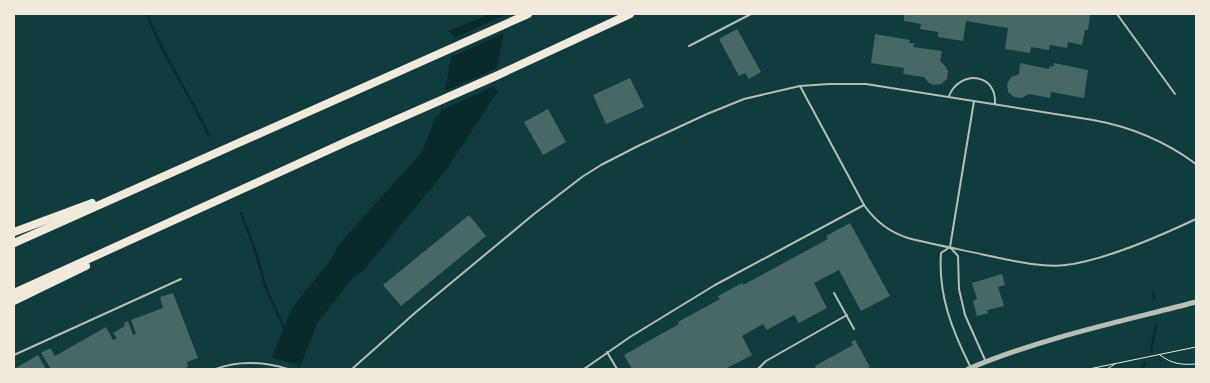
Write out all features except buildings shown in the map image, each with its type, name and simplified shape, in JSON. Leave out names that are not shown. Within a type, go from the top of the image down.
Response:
[{"type":"highway","points":[[14,243],[528,14]]},
{"type":"highway","points":[[14,293],[348,141],[444,100],[630,14]]},
{"type":"highway","points":[[14,232],[158,180]]},
{"type":"highway","points":[[14,302],[213,203]]},
{"type":"street","points":[[969,368],[1060,337],[1196,302]]},
{"type":"lane","points":[[689,46],[751,14]]},
{"type":"lane","points":[[1117,14],[1175,94]]},
{"type":"lane","points":[[948,97],[953,88],[964,80],[978,78],[993,88],[996,94],[995,104]]},
{"type":"lane","points":[[352,369],[475,262],[553,199],[592,171],[628,151],[724,107],[752,97],[800,86],[866,84],[1094,120],[1127,128],[1162,142],[1196,164]]},
{"type":"lane","points":[[800,86],[864,205],[878,221],[894,232],[915,240],[1034,264],[1065,265],[1096,258],[1135,245],[1196,219]]},
{"type":"lane","points":[[969,368],[951,324],[942,292],[940,272],[941,253],[950,247],[974,101]]},
{"type":"lane","points":[[584,369],[715,285],[864,205]]},
{"type":"lane","points":[[950,247],[958,256],[959,290],[965,315],[986,362]]},
{"type":"lane","points":[[14,355],[181,279]]},
{"type":"lane","points":[[834,293],[854,329]]},
{"type":"lane","points":[[758,369],[766,361],[847,315]]},
{"type":"lane","points":[[608,352],[616,369]]},
{"type":"lane","points":[[216,369],[234,364],[258,363],[288,369]]},
{"type":"path","points":[[1089,369],[1196,347]]},
{"type":"path","points":[[1159,355],[1170,362],[1180,365],[1196,364]]},
{"type":"path","points":[[1107,369],[1116,364]]},
{"type":"water","points":[[490,14],[507,14],[494,88],[498,91],[447,169],[364,270],[351,280],[318,322],[299,369],[267,369],[292,308],[331,259],[339,244],[422,152],[435,118],[441,112],[455,36],[448,31]]},
{"type":"pier","points":[[507,14],[504,33],[451,57],[455,38]]},
{"type":"pier","points":[[497,68],[494,86],[442,110],[445,91]]},
{"type":"pier","points":[[270,357],[299,365],[297,369],[265,369]]},
{"type":"waterway","points":[[147,14],[153,30],[209,136]]},
{"type":"waterway","points":[[241,213],[256,252],[265,286],[285,330]]},
{"type":"waterway","points":[[1153,293],[1154,299]]},
{"type":"waterway","points":[[1151,351],[1156,325]]},
{"type":"waterway","points":[[1142,369],[1145,363]]}]
